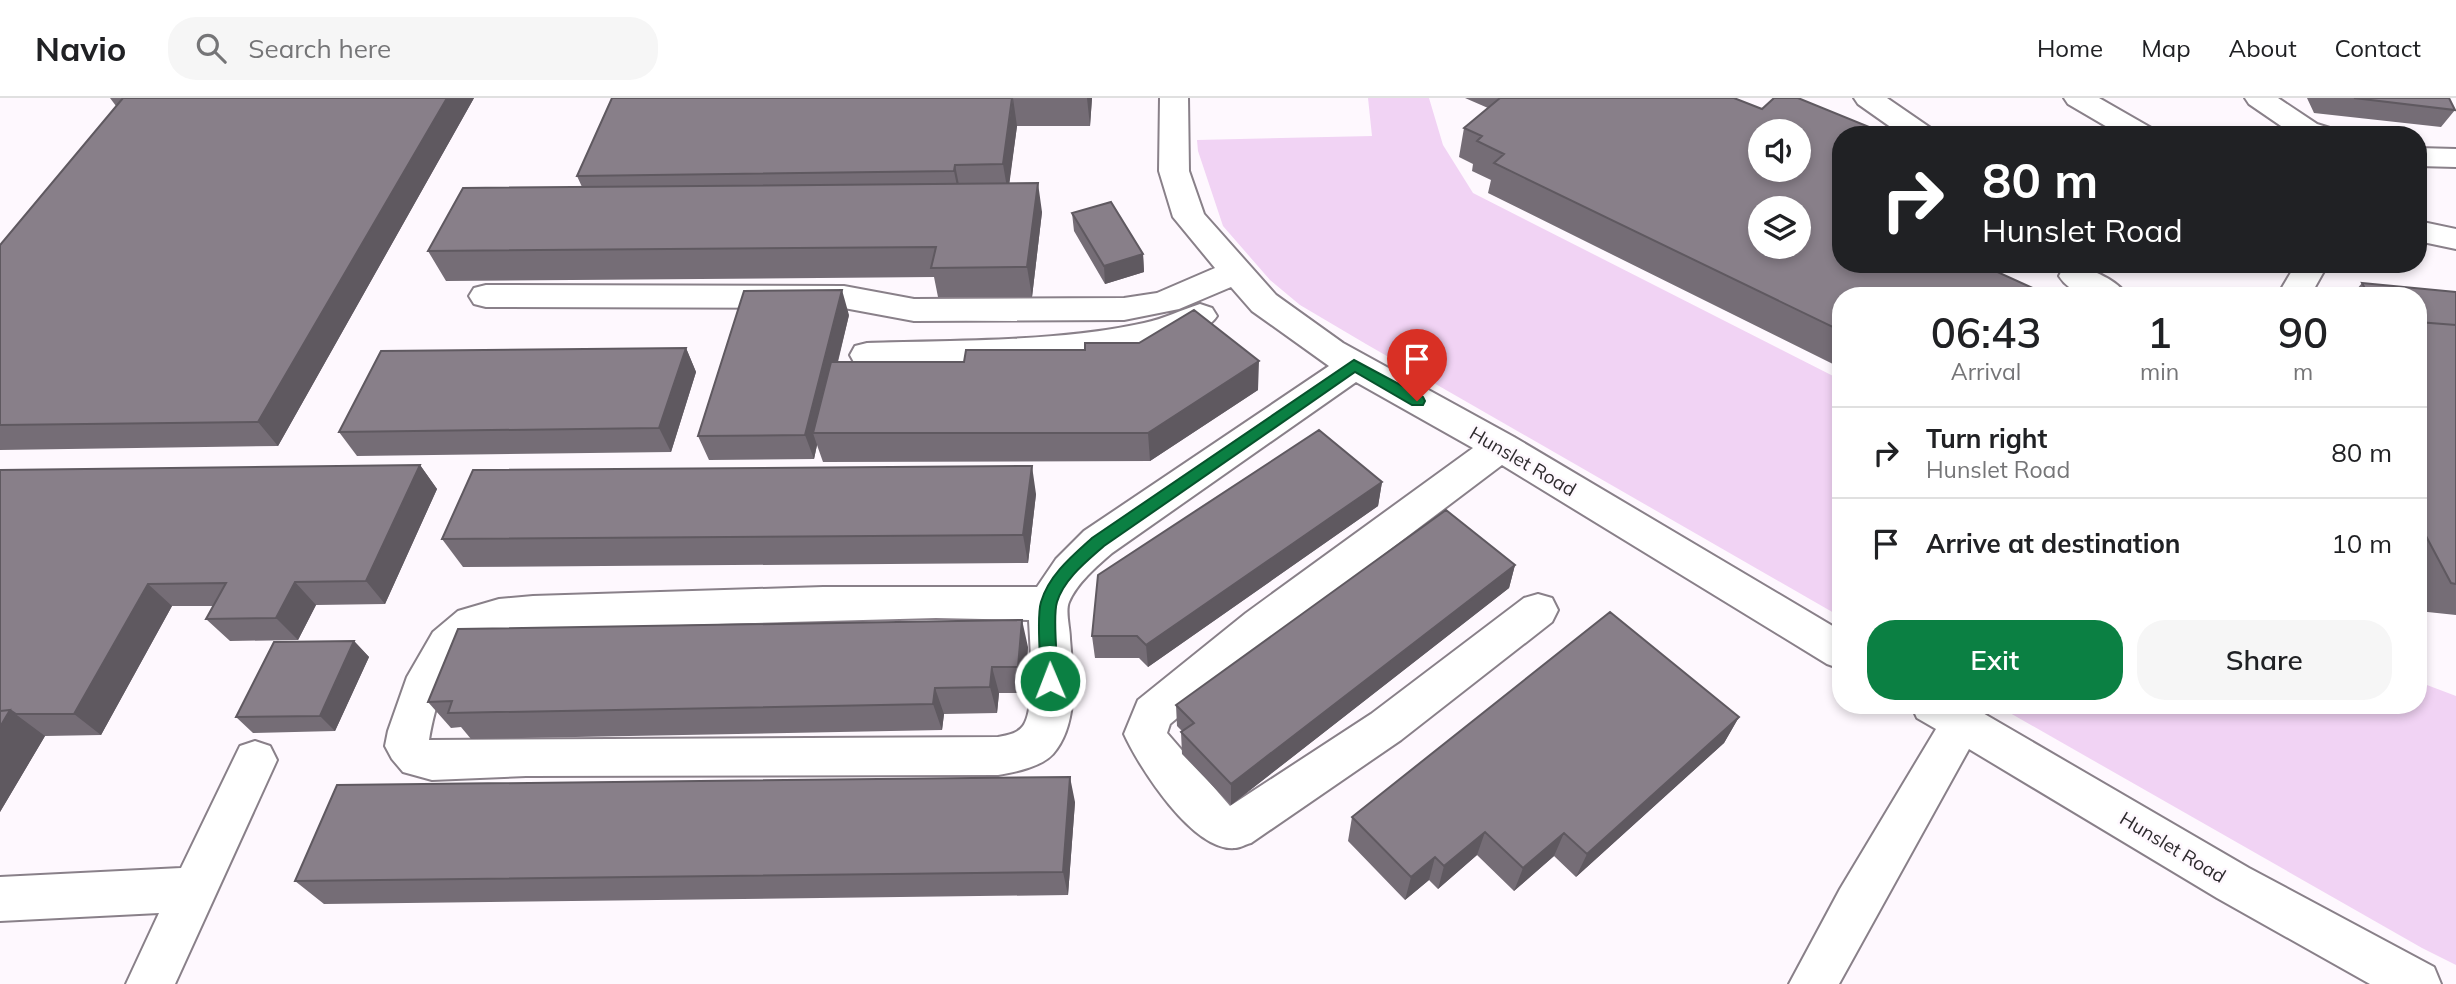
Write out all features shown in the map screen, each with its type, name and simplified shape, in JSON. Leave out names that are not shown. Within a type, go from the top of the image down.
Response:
[{"type":"street","name":"Hunslet Road","points":[[1174,98],[1174,171],[1189,217],[1264,303],[1354,366],[1501,447],[1832,647]]},
{"type":"street","points":[[1868,98],[1909,126]]},
{"type":"street","points":[[2078,98],[2127,126]]},
{"type":"street","points":[[2259,98],[2300,126]]},
{"type":"street","points":[[2427,157],[2456,158]]},
{"type":"street","points":[[2427,233],[2456,239]]},
{"type":"street","points":[[2079,273],[2098,287]]},
{"type":"street","points":[[486,296],[752,295],[844,297],[914,310],[1124,309],[1152,307],[1244,282]]},
{"type":"street","points":[[867,355],[995,350],[1139,338],[1169,331],[1244,282]]},
{"type":"street","points":[[1048,604],[901,603],[616,610],[488,617],[470,624],[454,635],[426,680],[407,746],[418,758],[432,761],[540,757],[998,756],[1018,753],[1040,738],[1048,716],[1048,604],[1058,584],[1073,564],[1098,542],[1354,366]]},
{"type":"street","points":[[1501,447],[1260,625],[1164,702],[1147,723],[1145,734],[1155,752],[1209,817],[1221,825],[1235,828],[1386,727],[1538,610]]},
{"type":"street","name":"Hunslet Road","points":[[1947,714],[2233,883],[2373,971],[2417,984]]},
{"type":"street","points":[[1813,984],[1856,905],[1947,714]]},
{"type":"street","points":[[150,984],[255,760]]},
{"type":"street","points":[[0,899],[193,889]]},
{"type":"shaded area","points":[[1368,98],[1429,98],[1443,145],[1473,193],[1832,375],[1832,612],[1300,305],[1270,280],[1223,226],[1198,151],[1197,140],[1372,136]]},
{"type":"shaded area","points":[[2427,685],[2456,696],[2456,965],[2012,714],[2427,714]]},
{"type":"building","points":[[123,98],[447,98],[258,422],[0,425],[0,245]]},
{"type":"building","points":[[612,98],[1012,98],[1003,164],[955,165],[954,171],[577,176]]},
{"type":"building","points":[[1500,98],[1734,98],[1762,109],[1774,98],[1798,98],[1867,126],[1832,126],[1832,273],[2000,273],[2030,287],[1832,287],[1832,327],[1494,163],[1504,154],[1477,141],[1482,136],[1464,128]]},
{"type":"building","points":[[2354,98],[2449,98],[2455,110]]},
{"type":"building","points":[[1038,183],[1027,267],[931,268],[936,247],[428,251],[463,188]]},
{"type":"building","points":[[1111,202],[1143,254],[1104,266],[1072,213]]},
{"type":"building","points":[[2362,283],[2404,287],[2364,287]]},
{"type":"building","points":[[2427,289],[2456,292],[2456,325],[2427,323]]},
{"type":"building","points":[[842,290],[805,435],[698,436],[744,291]]},
{"type":"building","points":[[1194,310],[1259,361],[1148,433],[813,433],[831,362],[964,362],[966,350],[1085,350],[1085,343],[1139,343]]},
{"type":"building","points":[[2427,323],[2456,325],[2456,584],[2451,583],[2427,538]]},
{"type":"building","points":[[686,348],[659,428],[339,432],[381,351]]},
{"type":"building","points":[[1319,430],[1382,482],[1146,645],[1137,636],[1092,636],[1098,575]]},
{"type":"building","points":[[420,465],[366,581],[295,582],[276,618],[206,619],[226,583],[148,584],[74,714],[16,714],[10,710],[0,711],[0,470]]},
{"type":"building","points":[[1032,466],[1023,535],[442,539],[473,470]]},
{"type":"building","points":[[1446,510],[1515,565],[1231,784],[1181,732],[1194,723],[1176,705]]},
{"type":"building","points":[[1610,612],[1739,717],[1587,854],[1564,833],[1523,868],[1485,832],[1444,866],[1435,857],[1411,877],[1352,817]]},
{"type":"building","points":[[1022,620],[1018,667],[992,667],[990,687],[935,688],[933,704],[448,713],[452,701],[428,702],[458,629]]},
{"type":"building","points":[[354,641],[320,716],[236,717],[274,642]]},
{"type":"building","points":[[10,710],[0,727],[0,711]]},
{"type":"building","points":[[1070,777],[1063,872],[295,881],[337,785]]},
{"type":"route","points":[[1050,681],[1048,604],[1058,584],[1073,564],[1098,542],[1354,366],[1417,401]]}]
